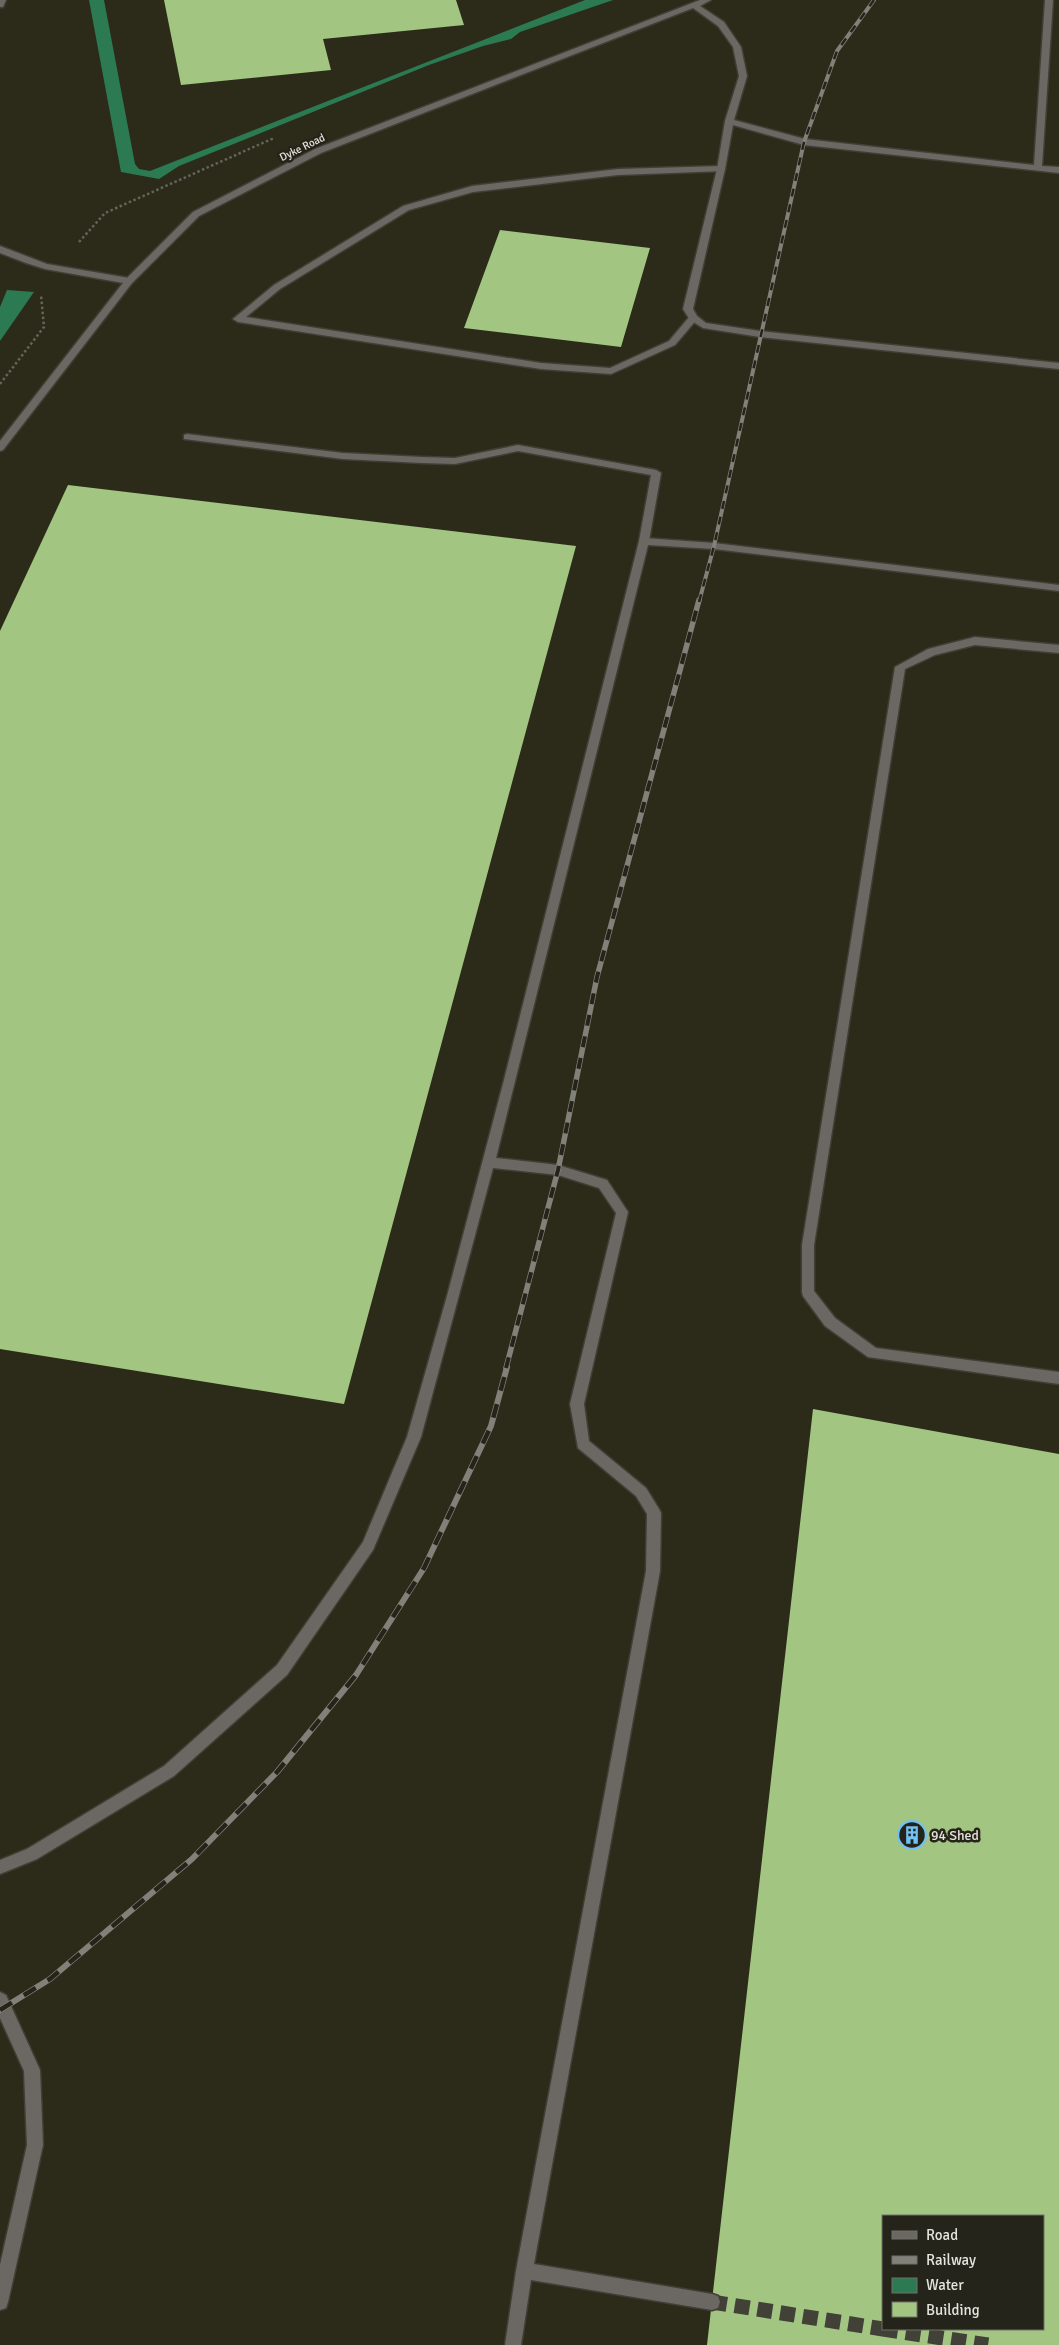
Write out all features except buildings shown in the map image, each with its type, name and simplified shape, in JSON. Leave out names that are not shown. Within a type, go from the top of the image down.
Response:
[{"type":"street","points":[[0,5],[2,0]]},
{"type":"street","name":"Dyke Road","points":[[0,448],[130,281],[196,214],[318,151],[707,0]]},
{"type":"street","points":[[1038,167],[1049,0]]},
{"type":"street","points":[[694,5],[721,24],[737,47],[743,76],[729,121],[721,169],[693,281],[688,309],[693,318],[704,325],[760,334],[1059,366]]},
{"type":"street","points":[[729,121],[804,142],[1059,170]]},
{"type":"street","points":[[693,318],[672,343],[611,371],[541,366],[238,319],[277,287],[406,208],[482,188],[618,172],[721,169]]},
{"type":"street","points":[[0,249],[11,256],[58,268],[130,281]]},
{"type":"street","points":[[0,1867],[32,1854],[169,1771],[282,1670],[368,1546],[414,1437],[488,1162],[644,541],[656,474],[518,448],[455,461],[343,456],[187,437]]},
{"type":"street","points":[[644,541],[714,546],[1059,588]]},
{"type":"street","points":[[1059,650],[975,641],[932,652],[900,667],[808,1245],[808,1292],[830,1322],[873,1353],[1059,1378]]},
{"type":"street","points":[[488,1162],[558,1170],[603,1184],[622,1212],[577,1404],[583,1444],[641,1492],[654,1513],[653,1570],[524,2271],[513,2345]]},
{"type":"street","points":[[0,2000],[32,2070],[35,2145],[0,2302]]},
{"type":"street","points":[[524,2271],[712,2302]]},
{"type":"shaded area","points":[[0,0],[1059,0],[1059,2345],[0,2345]]},
{"type":"water","points":[[89,0],[104,0],[135,164],[139,169],[150,171],[585,0],[613,0],[520,32],[511,39],[483,46],[429,65],[179,166],[159,179],[121,172]]},
{"type":"water","points":[[7,290],[34,292],[0,341],[0,307]]},
{"type":"tunnel","points":[[712,2302],[882,2329]]},
{"type":"tunnel","points":[[890,2330],[988,2345]]},
{"type":"railway","points":[[699,602],[714,546],[804,142],[837,51],[874,0]]},
{"type":"railway","points":[[506,1368],[558,1170],[597,977],[699,600]]},
{"type":"railway","points":[[0,2010],[50,1979],[192,1859],[277,1772],[356,1675],[424,1568],[491,1426],[507,1367]]},
{"type":"place","name":"94 Shed","points":[[912,1835]]}]
